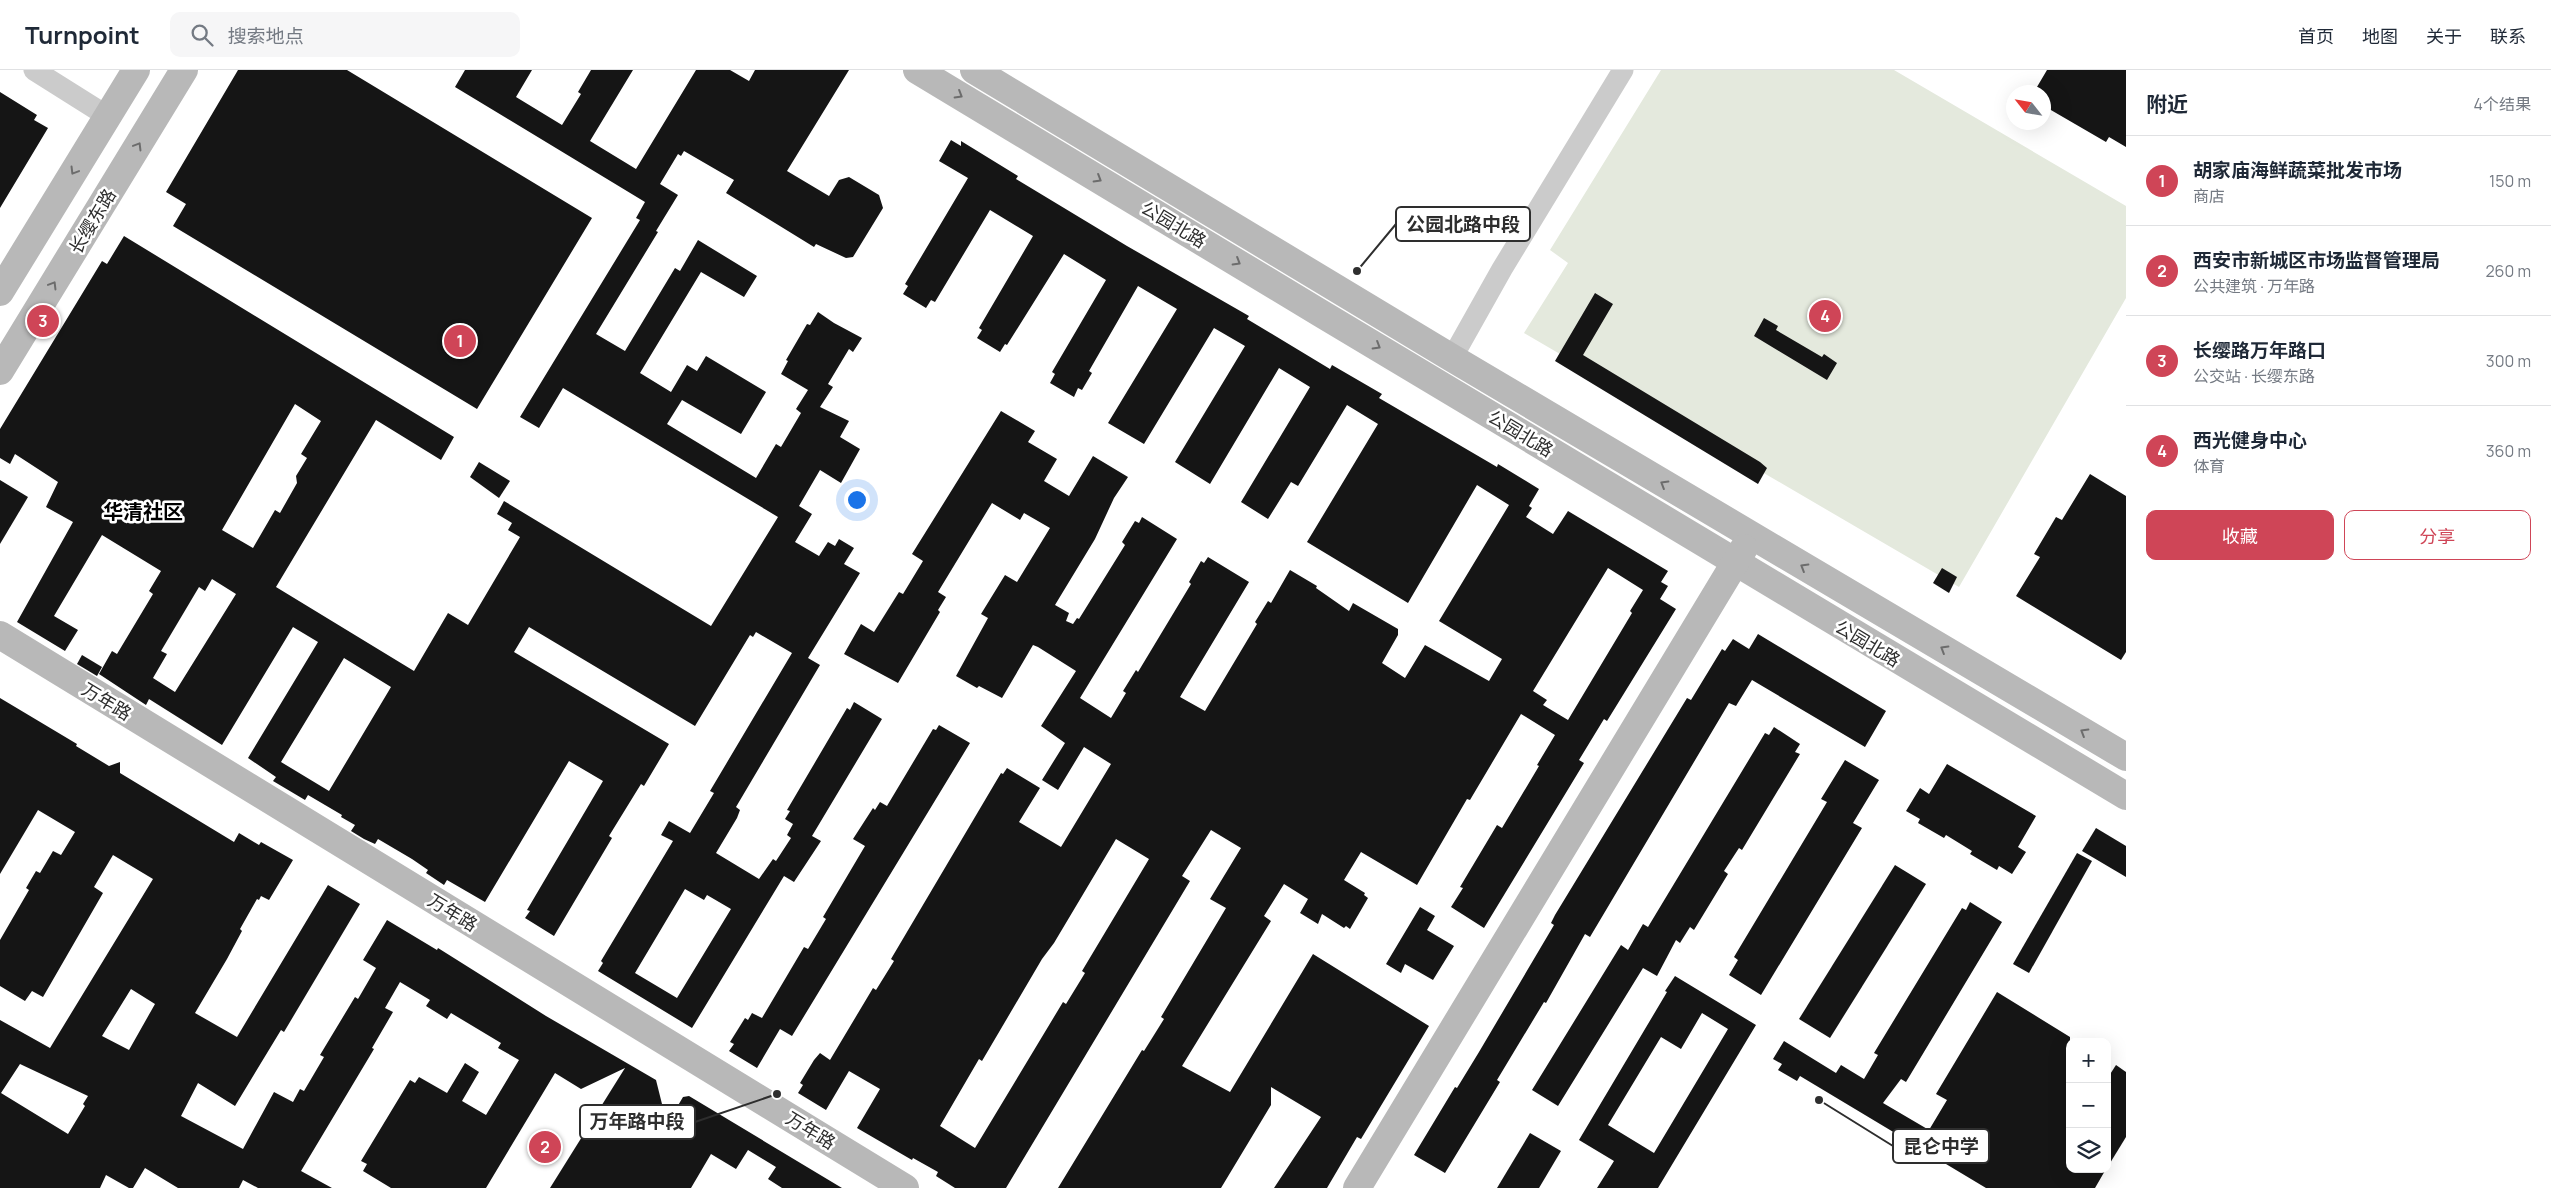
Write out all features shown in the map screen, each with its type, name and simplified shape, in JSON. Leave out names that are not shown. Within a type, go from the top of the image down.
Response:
[{"type":"main road","points":[[0,292],[136,70]]},
{"type":"main road","name":"长缨东路","points":[[0,371],[184,70]]},
{"type":"main road","name":"公园北路","points":[[917,70],[1438,382],[1734,564],[2126,796]]},
{"type":"main road","name":"公园北路","points":[[974,70],[1452,358],[2126,757]]},
{"type":"main road","points":[[1357,1188],[1752,536]]},
{"type":"main road","name":"万年路","points":[[0,635],[905,1188]]},
{"type":"street","points":[[34,70],[108,116]]},
{"type":"street","points":[[1452,358],[1502,269],[1624,70]]},
{"type":"shaded area","points":[[1661,70],[1894,70],[2126,206],[2126,298],[1959,587],[1524,333],[1568,263],[1550,250]]},
{"type":"building","points":[[238,70],[347,70],[592,218],[477,409],[173,226],[186,204],[166,192]]},
{"type":"building","points":[[465,70],[532,70],[516,97],[562,125],[581,94],[578,92],[591,70],[633,70],[590,141],[636,169],[696,70],[730,70],[749,81],[755,70],[849,70],[787,171],[829,196],[839,180],[849,177],[879,195],[883,208],[853,257],[846,258],[816,244],[814,247],[726,193],[734,180],[684,151],[681,156],[678,154],[660,184],[678,195],[656,231],[658,232],[596,334],[625,351],[675,268],[680,271],[698,240],[757,276],[744,297],[701,272],[640,373],[671,392],[687,365],[697,371],[706,356],[766,392],[741,434],[682,400],[667,424],[756,478],[776,444],[781,447],[801,413],[796,409],[808,390],[781,374],[788,361],[786,360],[807,324],[810,325],[818,312],[862,338],[853,352],[849,349],[828,384],[833,387],[820,407],[849,421],[840,437],[860,449],[841,483],[820,470],[799,506],[812,514],[795,542],[819,556],[828,542],[835,546],[839,539],[854,548],[844,564],[860,573],[808,658],[820,665],[736,807],[740,810],[737,818],[716,853],[759,879],[773,859],[776,861],[791,838],[787,835],[793,824],[785,819],[790,811],[787,810],[847,708],[850,710],[854,702],[882,719],[812,836],[821,841],[794,882],[784,876],[692,1028],[598,971],[603,963],[601,961],[673,841],[661,835],[669,821],[690,833],[714,793],[710,791],[792,653],[756,632],[753,637],[750,635],[695,726],[529,627],[514,652],[669,744],[644,786],[641,784],[609,836],[612,838],[554,936],[525,918],[530,911],[527,910],[603,781],[569,761],[485,902],[447,880],[444,885],[426,873],[428,870],[378,839],[375,844],[364,839],[351,831],[355,825],[341,817],[342,815],[308,795],[305,800],[273,781],[276,777],[248,758],[318,642],[293,627],[222,745],[149,699],[146,705],[99,674],[112,651],[117,654],[153,594],[149,591],[161,571],[102,535],[54,616],[78,630],[65,651],[17,622],[73,522],[46,507],[58,482],[15,454],[10,464],[0,458],[0,429],[102,261],[107,264],[124,236],[454,437],[441,460],[376,420],[276,587],[414,671],[448,613],[468,625],[520,537],[508,530],[512,523],[497,514],[504,501],[711,626],[778,517],[563,388],[539,428],[520,417],[640,220],[636,218],[645,202],[455,87]],"holes":[[[295,404],[321,421],[301,454],[307,458],[296,476],[297,483],[280,513],[275,510],[253,548],[222,530]],[[212,579],[236,594],[175,692],[153,678],[167,654],[161,651],[199,587],[205,591]],[[344,658],[391,687],[329,791],[281,762]],[[685,889],[704,900],[707,895],[731,909],[677,998],[635,973]]]},
{"type":"building","points":[[2047,70],[2126,70],[2126,147],[2109,137],[2106,142],[2051,110],[2051,85],[2038,85]]},
{"type":"building","points":[[0,92],[37,115],[34,120],[48,128],[0,208]]},
{"type":"building","points":[[951,140],[961,146],[961,141],[1018,176],[1016,179],[1249,316],[1247,319],[1330,369],[1332,365],[1382,394],[1379,398],[1497,467],[1498,464],[1539,489],[1529,506],[1532,508],[1526,517],[1553,534],[1568,511],[1668,571],[1661,582],[1668,586],[1660,599],[1676,609],[1607,721],[1604,719],[1579,760],[1584,763],[1484,928],[1451,907],[1463,888],[1460,887],[1497,825],[1502,828],[1555,735],[1521,714],[1470,800],[1467,799],[1417,885],[1361,852],[1344,880],[1365,893],[1364,895],[1368,898],[1350,929],[1346,926],[1344,928],[1322,914],[1318,924],[1300,913],[1308,899],[1284,884],[1264,916],[1271,921],[1182,1066],[1230,1092],[1313,954],[1429,1026],[1361,1139],[1357,1137],[1327,1188],[1274,1188],[1321,1117],[1271,1087],[1271,1105],[1221,1188],[1058,1188],[1142,1050],[1144,1051],[1164,1019],[1161,1017],[1226,908],[1210,899],[1241,848],[1211,830],[1182,876],[1190,881],[1006,1188],[955,1188],[936,1176],[938,1172],[913,1158],[912,1160],[857,1128],[880,1089],[849,1071],[826,1110],[798,1093],[803,1085],[800,1083],[814,1060],[820,1053],[830,1060],[873,988],[876,990],[894,961],[891,959],[1001,773],[1003,774],[1007,768],[1040,788],[1019,822],[1061,847],[1111,764],[1084,747],[1058,790],[1042,780],[1065,743],[1041,726],[1076,671],[1038,647],[1033,645],[1002,698],[979,686],[977,688],[956,676],[988,618],[981,614],[1005,575],[1017,582],[1050,528],[1024,513],[1020,520],[992,503],[938,592],[946,597],[938,610],[940,612],[898,683],[844,654],[861,624],[874,632],[899,592],[903,594],[923,561],[912,554],[1001,411],[1035,431],[1028,442],[1057,459],[1044,481],[1069,496],[1093,456],[1128,477],[1114,498],[1095,539],[1055,605],[1069,613],[1066,621],[1073,624],[1077,618],[1079,619],[1125,545],[1122,542],[1135,521],[1139,523],[1142,517],[1177,539],[1080,698],[1111,718],[1126,693],[1123,691],[1136,670],[1138,672],[1191,584],[1189,582],[1201,561],[1204,563],[1208,557],[1249,582],[1180,697],[1205,711],[1257,624],[1255,622],[1268,601],[1271,603],[1290,570],[1317,586],[1316,588],[1349,611],[1353,603],[1398,629],[1398,635],[1382,663],[1405,678],[1425,645],[1489,681],[1502,659],[1439,621],[1509,505],[1477,485],[1408,603],[1307,542],[1378,424],[1347,405],[1298,486],[1291,482],[1268,519],[1241,502],[1310,387],[1279,368],[1210,484],[1175,462],[1245,346],[1214,328],[1144,444],[1108,423],[1177,309],[1138,286],[1089,371],[1092,373],[1082,390],[1078,388],[1074,397],[1050,383],[1055,374],[1052,372],[1106,280],[1064,254],[1007,345],[1005,344],[1000,352],[977,338],[982,330],[979,328],[1033,236],[990,210],[935,302],[931,300],[926,308],[903,294],[908,286],[905,284],[968,178],[939,161]],"holes":[[[1608,568],[1643,590],[1630,611],[1632,613],[1568,720],[1543,705],[1547,700],[1533,691]],[[1116,839],[1149,859],[1082,971],[1085,973],[1066,1004],[1063,1002],[975,1148],[940,1126],[979,1059],[982,1061]]]},
{"type":"building","points":[[1595,293],[1613,304],[1583,355],[1760,462],[1767,468],[1758,484],[1555,361]]},
{"type":"building","points":[[1764,318],[1778,326],[1776,330],[1822,357],[1824,354],[1837,363],[1827,380],[1754,336]]},
{"type":"building","points":[[479,462],[510,481],[499,498],[470,477]]},
{"type":"building","points":[[2090,474],[2126,496],[2126,652],[2121,660],[2016,596],[2040,557],[2034,554],[2056,517],[2062,520]]},
{"type":"building","points":[[0,480],[28,497],[0,544]]},
{"type":"building","points":[[1942,568],[1957,577],[1949,593],[1933,583]]},
{"type":"building","points":[[1758,634],[1886,711],[1865,747],[1752,680],[1736,706],[1729,703],[1590,937],[1585,934],[1546,1003],[1544,1002],[1497,1080],[1500,1082],[1445,1173],[1414,1155],[1455,1087],[1457,1088],[1479,1052],[1554,925],[1551,923],[1555,915],[1687,698],[1691,700],[1722,649],[1725,651],[1733,639],[1749,649]]},
{"type":"building","points":[[82,655],[102,667],[97,676],[77,664]]},
{"type":"building","points":[[0,698],[77,744],[76,746],[109,766],[120,762],[120,773],[234,842],[239,833],[259,845],[261,842],[293,860],[269,900],[261,896],[259,900],[257,899],[240,929],[242,931],[227,959],[195,1013],[237,1037],[328,885],[360,904],[284,1032],[281,1030],[235,1106],[198,1083],[181,1116],[243,1149],[274,1092],[293,1102],[300,1089],[304,1091],[324,1057],[320,1055],[355,997],[358,999],[376,968],[363,960],[387,920],[437,950],[438,948],[546,1016],[656,1080],[667,1124],[683,1097],[689,1096],[842,1188],[782,1188],[768,1179],[776,1167],[748,1150],[736,1169],[711,1154],[691,1188],[550,1188],[625,1068],[581,1089],[555,1073],[486,1188],[391,1188],[363,1171],[367,1164],[361,1161],[410,1080],[415,1083],[419,1077],[447,1093],[465,1063],[479,1072],[462,1101],[486,1115],[519,1060],[498,1048],[501,1043],[451,1013],[447,1019],[426,1006],[430,1000],[400,982],[385,1008],[393,1012],[372,1048],[374,1049],[301,1171],[332,1188],[258,1188],[243,1180],[239,1188],[178,1188],[145,1168],[133,1188],[129,1188],[106,1175],[100,1188],[0,1188],[0,1020],[50,1048],[153,879],[113,855],[94,887],[103,893],[43,997],[32,991],[25,1001],[0,986],[0,940],[29,890],[26,888],[36,871],[40,873],[53,851],[61,855],[75,832],[38,810],[0,874]],"holes":[[[131,989],[155,1004],[129,1050],[102,1036]],[[20,1064],[88,1096],[83,1104],[85,1106],[68,1134],[1,1093]]]},
{"type":"building","points":[[939,725],[970,743],[792,1036],[780,1029],[757,1068],[729,1051],[734,1044],[730,1042],[745,1018],[748,1020],[752,1013],[762,1018],[804,947],[808,949],[826,919],[823,917],[865,846],[853,839],[873,808],[875,810],[880,802],[887,806],[933,729],[936,730]]},
{"type":"building","points":[[1774,727],[1800,744],[1795,752],[1800,754],[1742,850],[1739,848],[1724,871],[1728,874],[1694,930],[1690,927],[1680,943],[1676,940],[1657,976],[1643,968],[1558,1106],[1532,1090],[1621,945],[1628,950],[1643,924],[1648,927],[1765,733],[1769,735]]},
{"type":"building","points":[[1845,760],[1879,780],[1853,823],[1862,828],[1761,995],[1729,975],[1738,960],[1734,957],[1827,802],[1821,799]]},
{"type":"building","points":[[1947,764],[2036,816],[2018,847],[2026,852],[2012,874],[1999,866],[1997,870],[1970,854],[1972,851],[1946,835],[1944,838],[1918,823],[1920,819],[1906,811],[1920,788],[1929,794]]},
{"type":"building","points":[[2096,828],[2126,846],[2126,877],[2082,851]]},
{"type":"building","points":[[2077,853],[2092,861],[2029,973],[2013,964]]},
{"type":"building","points":[[1895,865],[1926,884],[1830,1038],[1799,1019]]},
{"type":"building","points":[[1970,902],[2002,922],[1906,1082],[1901,1079],[1883,1103],[1929,1130],[1947,1100],[1936,1094],[1997,992],[2070,1037],[2066,1038],[2066,1173],[2104,1173],[2095,1188],[1986,1188],[1921,1149],[1918,1155],[1902,1145],[1905,1139],[1800,1076],[1797,1081],[1778,1070],[1782,1064],[1773,1059],[1784,1041],[1836,1073],[1841,1065],[1864,1079],[1878,1055],[1874,1053],[1962,908],[1966,910]]},
{"type":"building","points":[[1420,907],[1435,916],[1427,930],[1454,946],[1433,980],[1405,964],[1401,973],[1386,964]]},
{"type":"building","points":[[1675,976],[1756,1025],[1658,1188],[1597,1188],[1614,1161],[1579,1140],[1667,992],[1665,991]],"holes":[[[1702,1013],[1728,1029],[1654,1153],[1608,1125],[1661,1037],[1681,1049]]]},
{"type":"building","points":[[2116,1065],[2126,1072],[2126,1137],[2111,1161],[2111,1083],[2111,1073]]},
{"type":"building","points":[[1530,1133],[1561,1151],[1539,1188],[1497,1188]]},
{"type":"place","name":"公园北路中段","points":[[1357,271]]},
{"type":"place","name":"西光健身中心","points":[[1825,316]]},
{"type":"place","name":"长缨路万年路口","points":[[43,321]]},
{"type":"place","name":"胡家庙海鲜蔬菜批发市场","points":[[460,341]]},
{"type":"place","name":"万年路中段","points":[[777,1094]]},
{"type":"place","name":"昆仑中学","points":[[1819,1100]]},
{"type":"place","name":"西安市新城区市场监督管理局","points":[[545,1147]]},
{"type":"district","name":"华清社区","points":[[143,511]]}]
